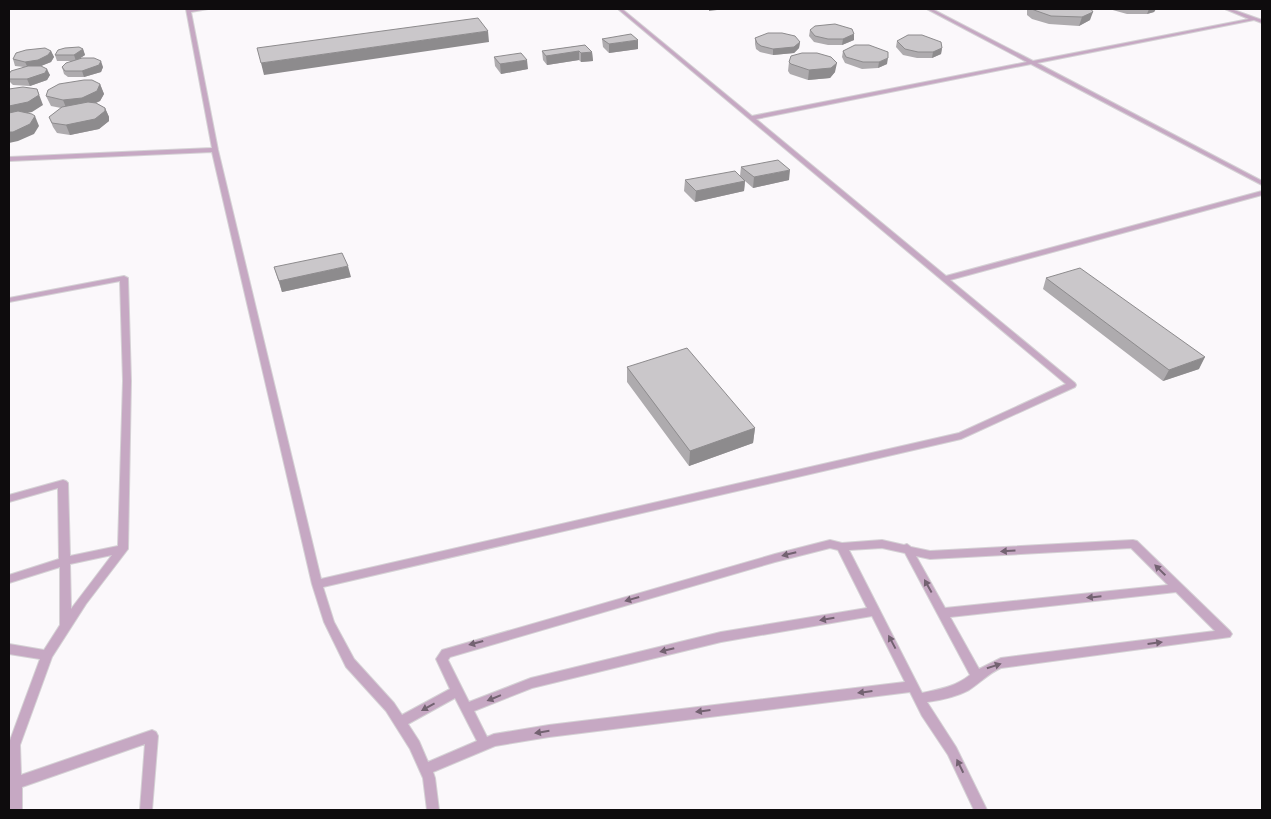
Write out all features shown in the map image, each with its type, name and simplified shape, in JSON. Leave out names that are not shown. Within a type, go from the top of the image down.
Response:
[{"type":"lane","points":[[206,9],[189,10],[215,150],[317,584],[329,622],[350,663],[390,707],[415,745],[427,774],[433,810]]},
{"type":"lane","points":[[317,584],[961,436],[1072,385],[620,9]]},
{"type":"lane","points":[[929,9],[1262,183]]},
{"type":"lane","points":[[1228,9],[1262,22]]},
{"type":"lane","points":[[751,118],[1254,19]]},
{"type":"lane","points":[[9,159],[215,150]]},
{"type":"lane","points":[[945,279],[1262,193]]},
{"type":"lane","points":[[9,300],[124,278],[127,381],[123,549],[47,655],[14,745],[12,760],[16,783],[16,810]]},
{"type":"lane","points":[[9,498],[64,483],[66,626]]},
{"type":"lane","points":[[484,743],[442,660],[446,653],[457,648],[830,544],[842,547],[882,544],[907,548],[930,556],[1133,544],[1226,634],[1001,664],[988,667],[965,686],[919,699]]},
{"type":"lane","points":[[842,547],[919,699],[952,751],[981,810]]},
{"type":"lane","points":[[907,548],[976,675]]},
{"type":"lane","points":[[9,579],[66,560],[123,549]]},
{"type":"lane","points":[[942,613],[1178,588]]},
{"type":"lane","points":[[466,709],[531,683],[702,641],[875,610]]},
{"type":"lane","points":[[9,649],[47,655]]},
{"type":"lane","points":[[427,774],[484,743],[548,731],[913,686]]},
{"type":"lane","points":[[400,722],[457,691]]},
{"type":"lane","points":[[16,783],[152,736],[146,810]]},
{"type":"building","points":[[1032,9],[1091,9],[1093,12],[1082,17],[1051,16]]},
{"type":"building","points":[[478,18],[488,31],[261,63],[257,48]]},
{"type":"building","points":[[835,24],[852,29],[854,34],[843,39],[828,39],[815,36],[810,30],[815,26]]},
{"type":"building","points":[[768,33],[782,33],[795,36],[800,42],[794,47],[773,49],[757,43],[755,38]]},
{"type":"building","points":[[631,34],[638,40],[609,44],[602,39]]},
{"type":"building","points":[[908,35],[922,35],[941,42],[942,48],[933,52],[918,52],[905,49],[897,41]]},
{"type":"building","points":[[585,45],[592,52],[581,53],[579,51],[546,56],[542,51]]},
{"type":"building","points":[[855,45],[869,45],[888,52],[888,58],[879,62],[863,62],[846,57],[843,51]]},
{"type":"building","points":[[79,47],[83,49],[74,55],[55,55],[58,50]]},
{"type":"building","points":[[45,48],[51,51],[48,55],[38,60],[25,62],[13,59],[16,53]]},
{"type":"building","points":[[521,53],[527,60],[500,64],[494,57]]},
{"type":"building","points":[[802,53],[817,53],[831,57],[837,63],[831,68],[809,70],[789,62],[791,56]]},
{"type":"building","points":[[82,58],[94,58],[101,61],[99,65],[82,71],[65,71],[62,67],[66,63]]},
{"type":"building","points":[[28,66],[41,66],[47,69],[45,73],[27,79],[9,78],[11,71]]},
{"type":"building","points":[[92,80],[100,84],[97,91],[82,98],[63,100],[46,96],[48,90],[59,84]]},
{"type":"building","points":[[23,87],[37,89],[39,95],[28,102],[9,106],[9,89]]},
{"type":"building","points":[[88,102],[96,103],[105,108],[105,111],[95,119],[66,125],[52,123],[49,117],[62,107]]},
{"type":"building","points":[[18,111],[35,116],[30,124],[9,132],[9,113]]},
{"type":"building","points":[[778,160],[790,170],[754,177],[741,167]]},
{"type":"building","points":[[735,171],[745,181],[696,191],[685,180]]},
{"type":"building","points":[[342,253],[348,266],[279,281],[274,267]]},
{"type":"building","points":[[1080,268],[1205,357],[1169,370],[1046,278]]},
{"type":"building","points":[[687,348],[755,428],[690,451],[627,367]]}]
